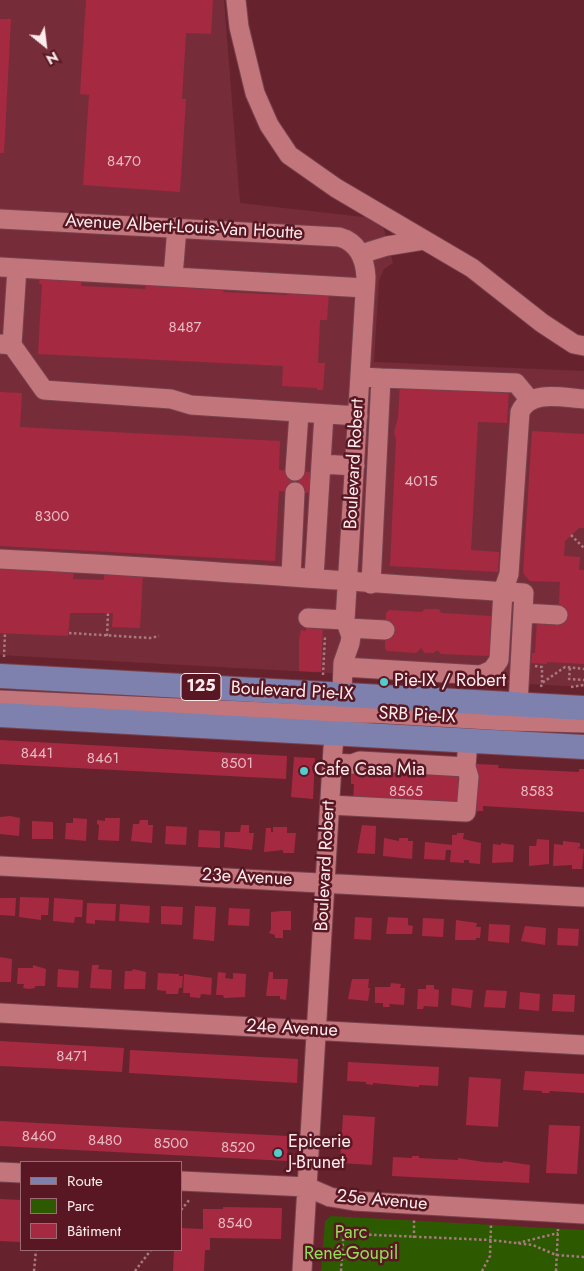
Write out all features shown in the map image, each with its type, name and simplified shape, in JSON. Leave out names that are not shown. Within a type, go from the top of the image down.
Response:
[{"type":"main road","name":"Boulevard Pie-IX","points":[[2,669],[61,679],[338,714],[405,737],[584,747]]},
{"type":"main road","name":"Boulevard Pie-IX","points":[[0,715],[512,713],[584,708]]},
{"type":"street","points":[[236,0],[239,27],[255,93],[269,125],[289,155],[336,188],[472,268],[542,323],[574,344],[584,346]]},
{"type":"street","name":"Avenue Albert-Louis-Van Houtte","points":[[0,219],[338,237],[354,244],[361,254]]},
{"type":"street","points":[[172,277],[176,227]]},
{"type":"street","points":[[361,254],[388,246],[424,240]]},
{"type":"street","name":"Boulevard Robert","points":[[302,1271],[332,763],[343,667],[350,643],[347,624],[348,581],[366,272],[361,254]]},
{"type":"street","points":[[358,416],[191,405],[171,399],[44,390],[6,344],[9,268],[365,288]]},
{"type":"street","points":[[360,377],[516,383],[530,400]]},
{"type":"street","points":[[371,584],[381,378]]},
{"type":"street","points":[[343,667],[477,675],[489,672],[499,660],[503,592],[508,574],[519,416],[524,405],[530,400],[547,397],[584,400]]},
{"type":"street","points":[[295,471],[299,413]]},
{"type":"street","points":[[314,577],[324,414]]},
{"type":"street","points":[[321,464],[355,466]]},
{"type":"street","points":[[291,576],[295,492]]},
{"type":"street","points":[[0,559],[314,577],[371,584],[524,593],[512,713]]},
{"type":"street","points":[[523,613],[558,615]]},
{"type":"street","points":[[308,618],[385,630]]},
{"type":"street","points":[[61,679],[122,696],[177,707]]},
{"type":"street","points":[[0,700],[115,707],[177,707],[338,714]]},
{"type":"street","points":[[512,713],[584,723]]},
{"type":"street","points":[[512,713],[584,739]]},
{"type":"street","points":[[403,763],[405,737]]},
{"type":"street","points":[[330,805],[466,812],[469,777],[466,766],[468,740]]},
{"type":"street","points":[[332,763],[352,764],[360,761],[466,766]]},
{"type":"street","name":"23e Avenue","points":[[0,866],[584,897]]},
{"type":"street","name":"24e Avenue","points":[[0,1013],[584,1045]]},
{"type":"street","points":[[0,1172],[20,1173]]},
{"type":"street","name":"25e Avenue","points":[[182,1181],[307,1187],[342,1200],[584,1214]]},
{"type":"path","points":[[571,535],[584,548]]},
{"type":"path","points":[[107,636],[108,613]]},
{"type":"path","points":[[322,680],[326,631]]},
{"type":"path","points":[[68,633],[150,638],[159,636]]},
{"type":"path","points":[[2,669],[5,634]]},
{"type":"path","points":[[529,666],[542,667],[541,690]]},
{"type":"path","points":[[542,683],[564,668],[584,669]]},
{"type":"path","points":[[570,668],[569,679],[584,680]]},
{"type":"path","points":[[482,1271],[490,1256],[492,1209]]},
{"type":"path","points":[[556,1271],[560,1212]]},
{"type":"path","points":[[516,1243],[558,1232]]},
{"type":"path","points":[[341,1271],[342,1240],[348,1234],[490,1240],[534,1245],[556,1255],[584,1257]]},
{"type":"path","points":[[34,1271],[36,1251]]},
{"type":"path","points":[[135,1271],[150,1251]]},
{"type":"shaded area","points":[[0,0],[224,0],[240,203],[381,219],[393,263],[384,269],[379,280],[374,362],[584,371],[584,687],[0,655]]},
{"type":"green space","name":"Parc René-Goupil","points":[[331,1216],[584,1230],[584,1271],[321,1271],[325,1221]]},
{"type":"building","points":[[86,0],[213,0],[211,34],[186,33],[182,99],[186,99],[180,192],[83,185],[89,95],[80,94]]},
{"type":"building","points":[[0,19],[11,19],[4,153],[0,153]]},
{"type":"building","points":[[40,277],[82,279],[81,286],[145,289],[146,283],[224,287],[223,292],[287,295],[287,290],[329,292],[327,320],[320,320],[318,363],[325,363],[323,390],[282,386],[283,366],[38,354],[42,284],[39,284]]},
{"type":"building","points":[[400,383],[509,389],[507,423],[478,422],[471,550],[499,552],[498,572],[390,566],[396,439],[394,432],[398,418]]},
{"type":"building","points":[[0,392],[22,393],[20,427],[280,441],[279,470],[313,472],[312,493],[279,491],[275,561],[0,546]]},
{"type":"building","points":[[532,431],[584,434],[584,528],[579,528],[565,541],[564,556],[580,557],[579,570],[584,570],[584,664],[531,663],[532,653],[535,653],[537,621],[558,622],[560,582],[530,581],[523,573]]},
{"type":"building","points":[[0,567],[74,571],[73,579],[104,580],[104,572],[143,574],[140,628],[112,627],[113,613],[70,613],[68,636],[0,633]]},
{"type":"building","points":[[425,609],[439,609],[441,613],[491,616],[494,619],[492,654],[489,656],[441,654],[437,650],[433,653],[425,653],[421,648],[416,653],[387,651],[385,648],[386,613],[389,610],[422,612]]},
{"type":"building","points":[[306,623],[323,624],[321,672],[299,671],[299,640],[301,630],[306,631]]},
{"type":"building","points":[[0,740],[287,756],[286,779],[0,764]]},
{"type":"building","points":[[294,757],[315,758],[313,799],[291,797]]},
{"type":"building","points":[[476,764],[499,765],[498,768],[579,772],[579,769],[584,769],[584,812],[483,806],[483,811],[474,811]]},
{"type":"building","points":[[351,771],[466,776],[464,796],[453,807],[353,803],[354,784],[351,784]]},
{"type":"building","points":[[0,817],[20,818],[19,836],[0,834]]},
{"type":"building","points":[[73,818],[87,819],[86,841],[65,839],[66,823],[73,823]]},
{"type":"building","points":[[105,818],[120,818],[119,841],[98,840],[99,825],[97,820],[105,821]]},
{"type":"building","points":[[140,820],[148,820],[148,825],[153,825],[152,843],[131,841],[133,824],[139,824]]},
{"type":"building","points":[[32,821],[53,822],[53,839],[32,839]]},
{"type":"building","points":[[241,825],[249,825],[249,833],[254,833],[252,850],[224,847],[225,832],[240,832]]},
{"type":"building","points":[[362,825],[376,826],[375,854],[357,853]]},
{"type":"building","points":[[166,826],[187,827],[186,845],[165,844]]},
{"type":"building","points":[[273,827],[287,827],[287,833],[296,833],[294,853],[283,853],[283,850],[264,852],[266,828],[271,828],[271,832],[273,832]]},
{"type":"building","points":[[199,830],[220,831],[220,848],[198,847]]},
{"type":"building","points":[[457,833],[464,833],[463,839],[481,843],[480,864],[469,863],[469,860],[464,860],[464,863],[450,862],[451,850],[446,850],[445,860],[424,859],[425,842],[452,845],[452,835],[457,835]]},
{"type":"building","points":[[384,838],[399,841],[399,838],[408,838],[408,841],[413,841],[412,859],[383,856]]},
{"type":"building","points":[[537,839],[549,840],[549,864],[529,866],[529,846],[536,846]]},
{"type":"building","points":[[563,841],[580,843],[580,847],[577,848],[584,849],[582,869],[572,869],[572,865],[553,866],[554,844],[563,845]]},
{"type":"building","points":[[501,843],[514,845],[513,862],[492,863],[493,844],[501,845]]},
{"type":"building","points":[[20,897],[49,898],[48,915],[41,915],[41,920],[19,917]]},
{"type":"building","points":[[0,898],[16,898],[15,916],[0,915]]},
{"type":"building","points":[[54,898],[83,900],[82,917],[75,917],[74,923],[53,921]]},
{"type":"building","points":[[87,903],[116,904],[115,921],[95,920],[95,924],[86,923]]},
{"type":"building","points":[[120,904],[150,906],[149,923],[119,921]]},
{"type":"building","points":[[161,906],[183,907],[182,925],[161,924]]},
{"type":"building","points":[[195,906],[216,907],[214,941],[193,939]]},
{"type":"building","points":[[229,908],[250,909],[249,926],[228,925]]},
{"type":"building","points":[[291,911],[291,930],[283,930],[283,938],[275,938],[275,935],[269,933],[271,929],[271,912]]},
{"type":"building","points":[[355,917],[372,918],[371,940],[354,939]]},
{"type":"building","points":[[388,917],[408,918],[408,925],[413,926],[412,934],[386,934]]},
{"type":"building","points":[[423,918],[444,919],[443,937],[422,936]]},
{"type":"building","points":[[456,920],[477,923],[476,927],[481,927],[480,938],[476,938],[476,940],[455,940]]},
{"type":"building","points":[[489,924],[510,925],[509,943],[488,941]]},
{"type":"building","points":[[525,926],[546,928],[545,945],[521,941]]},
{"type":"building","points":[[558,928],[579,929],[578,946],[557,945]]},
{"type":"building","points":[[0,957],[12,959],[11,982],[0,982]]},
{"type":"building","points":[[33,965],[46,969],[45,986],[35,986],[35,988],[29,989],[23,988],[24,984],[17,984],[18,968],[33,968]]},
{"type":"building","points":[[92,965],[99,965],[98,969],[112,970],[111,989],[90,988]]},
{"type":"building","points":[[58,969],[79,971],[78,988],[57,987]]},
{"type":"building","points":[[133,969],[146,972],[145,989],[124,989],[125,971],[132,971]]},
{"type":"building","points":[[218,972],[226,973],[225,978],[233,979],[233,973],[246,974],[245,997],[224,998],[223,995],[216,995]]},
{"type":"building","points":[[269,972],[273,972],[273,979],[288,979],[286,1000],[280,999],[280,996],[266,996]]},
{"type":"building","points":[[158,973],[179,974],[179,976],[183,976],[182,988],[179,988],[178,994],[166,994],[166,991],[157,990]]},
{"type":"building","points":[[184,974],[212,978],[211,995],[201,994],[200,998],[190,997],[190,993],[183,993]]},
{"type":"building","points":[[352,979],[369,979],[368,1001],[348,999]]},
{"type":"building","points":[[391,983],[401,984],[400,988],[405,988],[404,1005],[389,1004],[390,1007],[383,1007],[383,1003],[375,1003],[375,987],[390,987]]},
{"type":"building","points":[[426,985],[434,985],[434,989],[439,990],[438,1007],[424,1006],[423,1009],[417,1009],[418,989],[426,989]]},
{"type":"building","points":[[452,988],[473,990],[471,1008],[451,1005]]},
{"type":"building","points":[[486,990],[507,991],[505,1008],[484,1007]]},
{"type":"building","points":[[520,992],[540,994],[539,1011],[519,1009]]},
{"type":"building","points":[[553,994],[575,995],[574,1012],[552,1011]]},
{"type":"building","points":[[0,1041],[124,1048],[122,1072],[0,1066]]},
{"type":"building","points":[[130,1050],[298,1059],[297,1083],[129,1073]]},
{"type":"building","points":[[348,1062],[439,1067],[438,1086],[419,1085],[419,1087],[373,1083],[373,1085],[366,1084],[366,1082],[347,1081]]},
{"type":"building","points":[[525,1071],[584,1074],[584,1093],[550,1091],[549,1093],[542,1093],[542,1091],[523,1090]]},
{"type":"building","points":[[469,1077],[501,1079],[498,1127],[466,1125]]},
{"type":"building","points":[[343,1115],[375,1117],[372,1165],[340,1163]]},
{"type":"building","points":[[0,1121],[288,1136],[287,1161],[0,1146]]},
{"type":"building","points":[[549,1125],[580,1126],[577,1174],[546,1173]]},
{"type":"building","points":[[412,1156],[458,1160],[458,1158],[484,1162],[503,1163],[503,1161],[530,1165],[529,1183],[392,1176],[393,1157],[412,1158]]},
{"type":"building","points":[[0,1199],[20,1200],[20,1242],[0,1241]]},
{"type":"building","points":[[223,1207],[282,1208],[281,1239],[210,1238],[210,1250],[205,1250],[204,1271],[173,1271],[174,1251],[182,1251],[182,1228],[203,1229],[203,1209],[223,1209]]},
{"type":"place","name":"Pie-IX / Robert","points":[[384,682]]},
{"type":"place","name":"Cafe Casa Mia","points":[[304,771]]},
{"type":"place","name":"Epicerie J-Brunet","points":[[278,1153]]}]
